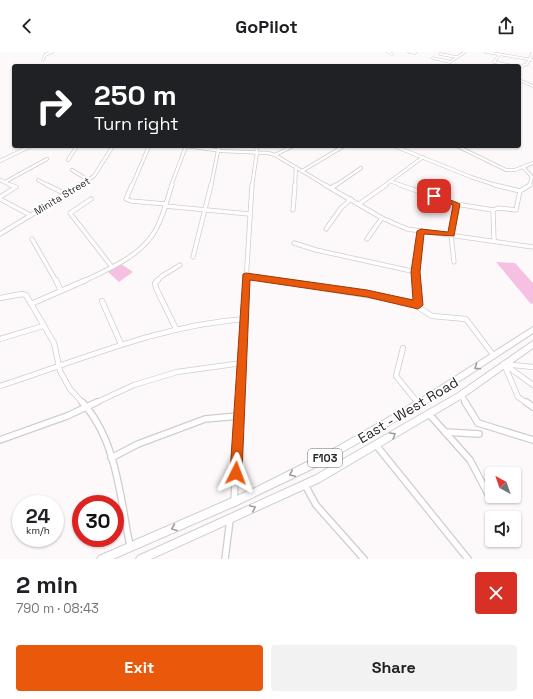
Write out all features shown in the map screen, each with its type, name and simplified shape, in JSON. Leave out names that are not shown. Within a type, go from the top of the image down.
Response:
[{"type":"main road","name":"East - West Road","points":[[102,559],[308,467],[385,425],[533,330]]},
{"type":"main road","name":"East - West Road","points":[[141,559],[317,478],[461,395],[533,344]]},
{"type":"street","points":[[43,60],[45,56],[52,52]]},
{"type":"street","points":[[388,52],[392,54]]},
{"type":"street","points":[[409,52],[415,53]]},
{"type":"street","points":[[433,58],[448,62],[465,52]]},
{"type":"street","points":[[486,52],[533,60]]},
{"type":"street","points":[[521,66],[526,64],[533,52]]},
{"type":"street","points":[[440,54],[456,58]]},
{"type":"street","points":[[499,55],[494,62],[504,64]]},
{"type":"street","points":[[521,81],[533,86]]},
{"type":"street","points":[[0,161],[27,148]]},
{"type":"street","points":[[68,160],[76,148]]},
{"type":"street","name":"Minita Street","points":[[0,234],[94,176],[112,148]]},
{"type":"street","points":[[148,148],[126,199],[131,201],[249,214]]},
{"type":"street","points":[[31,304],[112,267],[137,250],[148,240],[155,231],[165,205],[180,156],[185,148]]},
{"type":"street","points":[[202,148],[257,152],[275,155],[382,218],[407,229],[494,240],[533,247]]},
{"type":"street","points":[[234,501],[245,319],[249,214],[256,148]]},
{"type":"street","points":[[275,155],[289,148]]},
{"type":"street","points":[[302,171],[341,148]]},
{"type":"street","points":[[399,148],[476,179],[520,192]]},
{"type":"street","points":[[461,148],[506,170],[511,171],[533,163]]},
{"type":"street","points":[[193,257],[206,209],[218,150]]},
{"type":"street","points":[[359,204],[423,157]]},
{"type":"street","points":[[4,182],[47,159]]},
{"type":"street","points":[[293,210],[296,167]]},
{"type":"street","points":[[390,181],[456,204],[493,210],[498,208],[516,210],[520,192],[530,185],[532,178],[523,167]]},
{"type":"street","points":[[331,188],[361,168]]},
{"type":"street","points":[[72,170],[88,180]]},
{"type":"street","points":[[0,180],[16,187],[0,198],[30,215]]},
{"type":"street","points":[[38,180],[66,194]]},
{"type":"street","points":[[91,199],[70,213],[112,267]]},
{"type":"street","points":[[326,229],[351,199]]},
{"type":"street","points":[[454,262],[451,234],[456,204]]},
{"type":"street","points":[[493,210],[494,240]]},
{"type":"street","points":[[368,239],[382,218]]},
{"type":"street","points":[[418,305],[416,272],[421,231]]},
{"type":"street","points":[[32,239],[61,291]]},
{"type":"street","points":[[294,243],[316,250],[416,272]]},
{"type":"street","points":[[176,329],[155,283],[162,276],[180,265]]},
{"type":"street","points":[[246,276],[367,294],[418,305],[431,316],[466,320],[494,356]]},
{"type":"street","points":[[0,297],[24,294],[54,343],[59,367],[70,389],[93,414],[106,440],[130,547]]},
{"type":"street","points":[[102,301],[121,344]]},
{"type":"street","points":[[0,386],[59,367],[121,344],[176,329],[215,321],[245,319]]},
{"type":"street","points":[[0,339],[43,326]]},
{"type":"street","points":[[403,348],[396,376],[419,404]]},
{"type":"street","points":[[0,440],[67,416],[134,385],[169,375],[242,363]]},
{"type":"street","points":[[504,364],[533,367]]},
{"type":"street","points":[[504,364],[533,385]]},
{"type":"street","points":[[504,364],[518,397],[533,407]]},
{"type":"street","points":[[461,395],[478,423],[533,440]]},
{"type":"street","points":[[429,414],[470,460],[485,488]]},
{"type":"street","points":[[111,458],[138,444],[205,419],[239,416]]},
{"type":"street","points":[[444,432],[479,434]]},
{"type":"street","points":[[376,445],[468,559]]},
{"type":"street","points":[[305,484],[316,505],[364,559]]},
{"type":"street","points":[[225,559],[230,519]]},
{"type":"shaded area","points":[[496,262],[515,263],[533,283],[533,303],[531,304]]},
{"type":"shaded area","points":[[121,264],[133,272],[119,282],[108,272]]},
{"type":"route","points":[[236,473],[246,276],[367,294],[418,305],[416,272],[421,231],[451,234],[456,204],[434,196]]}]
